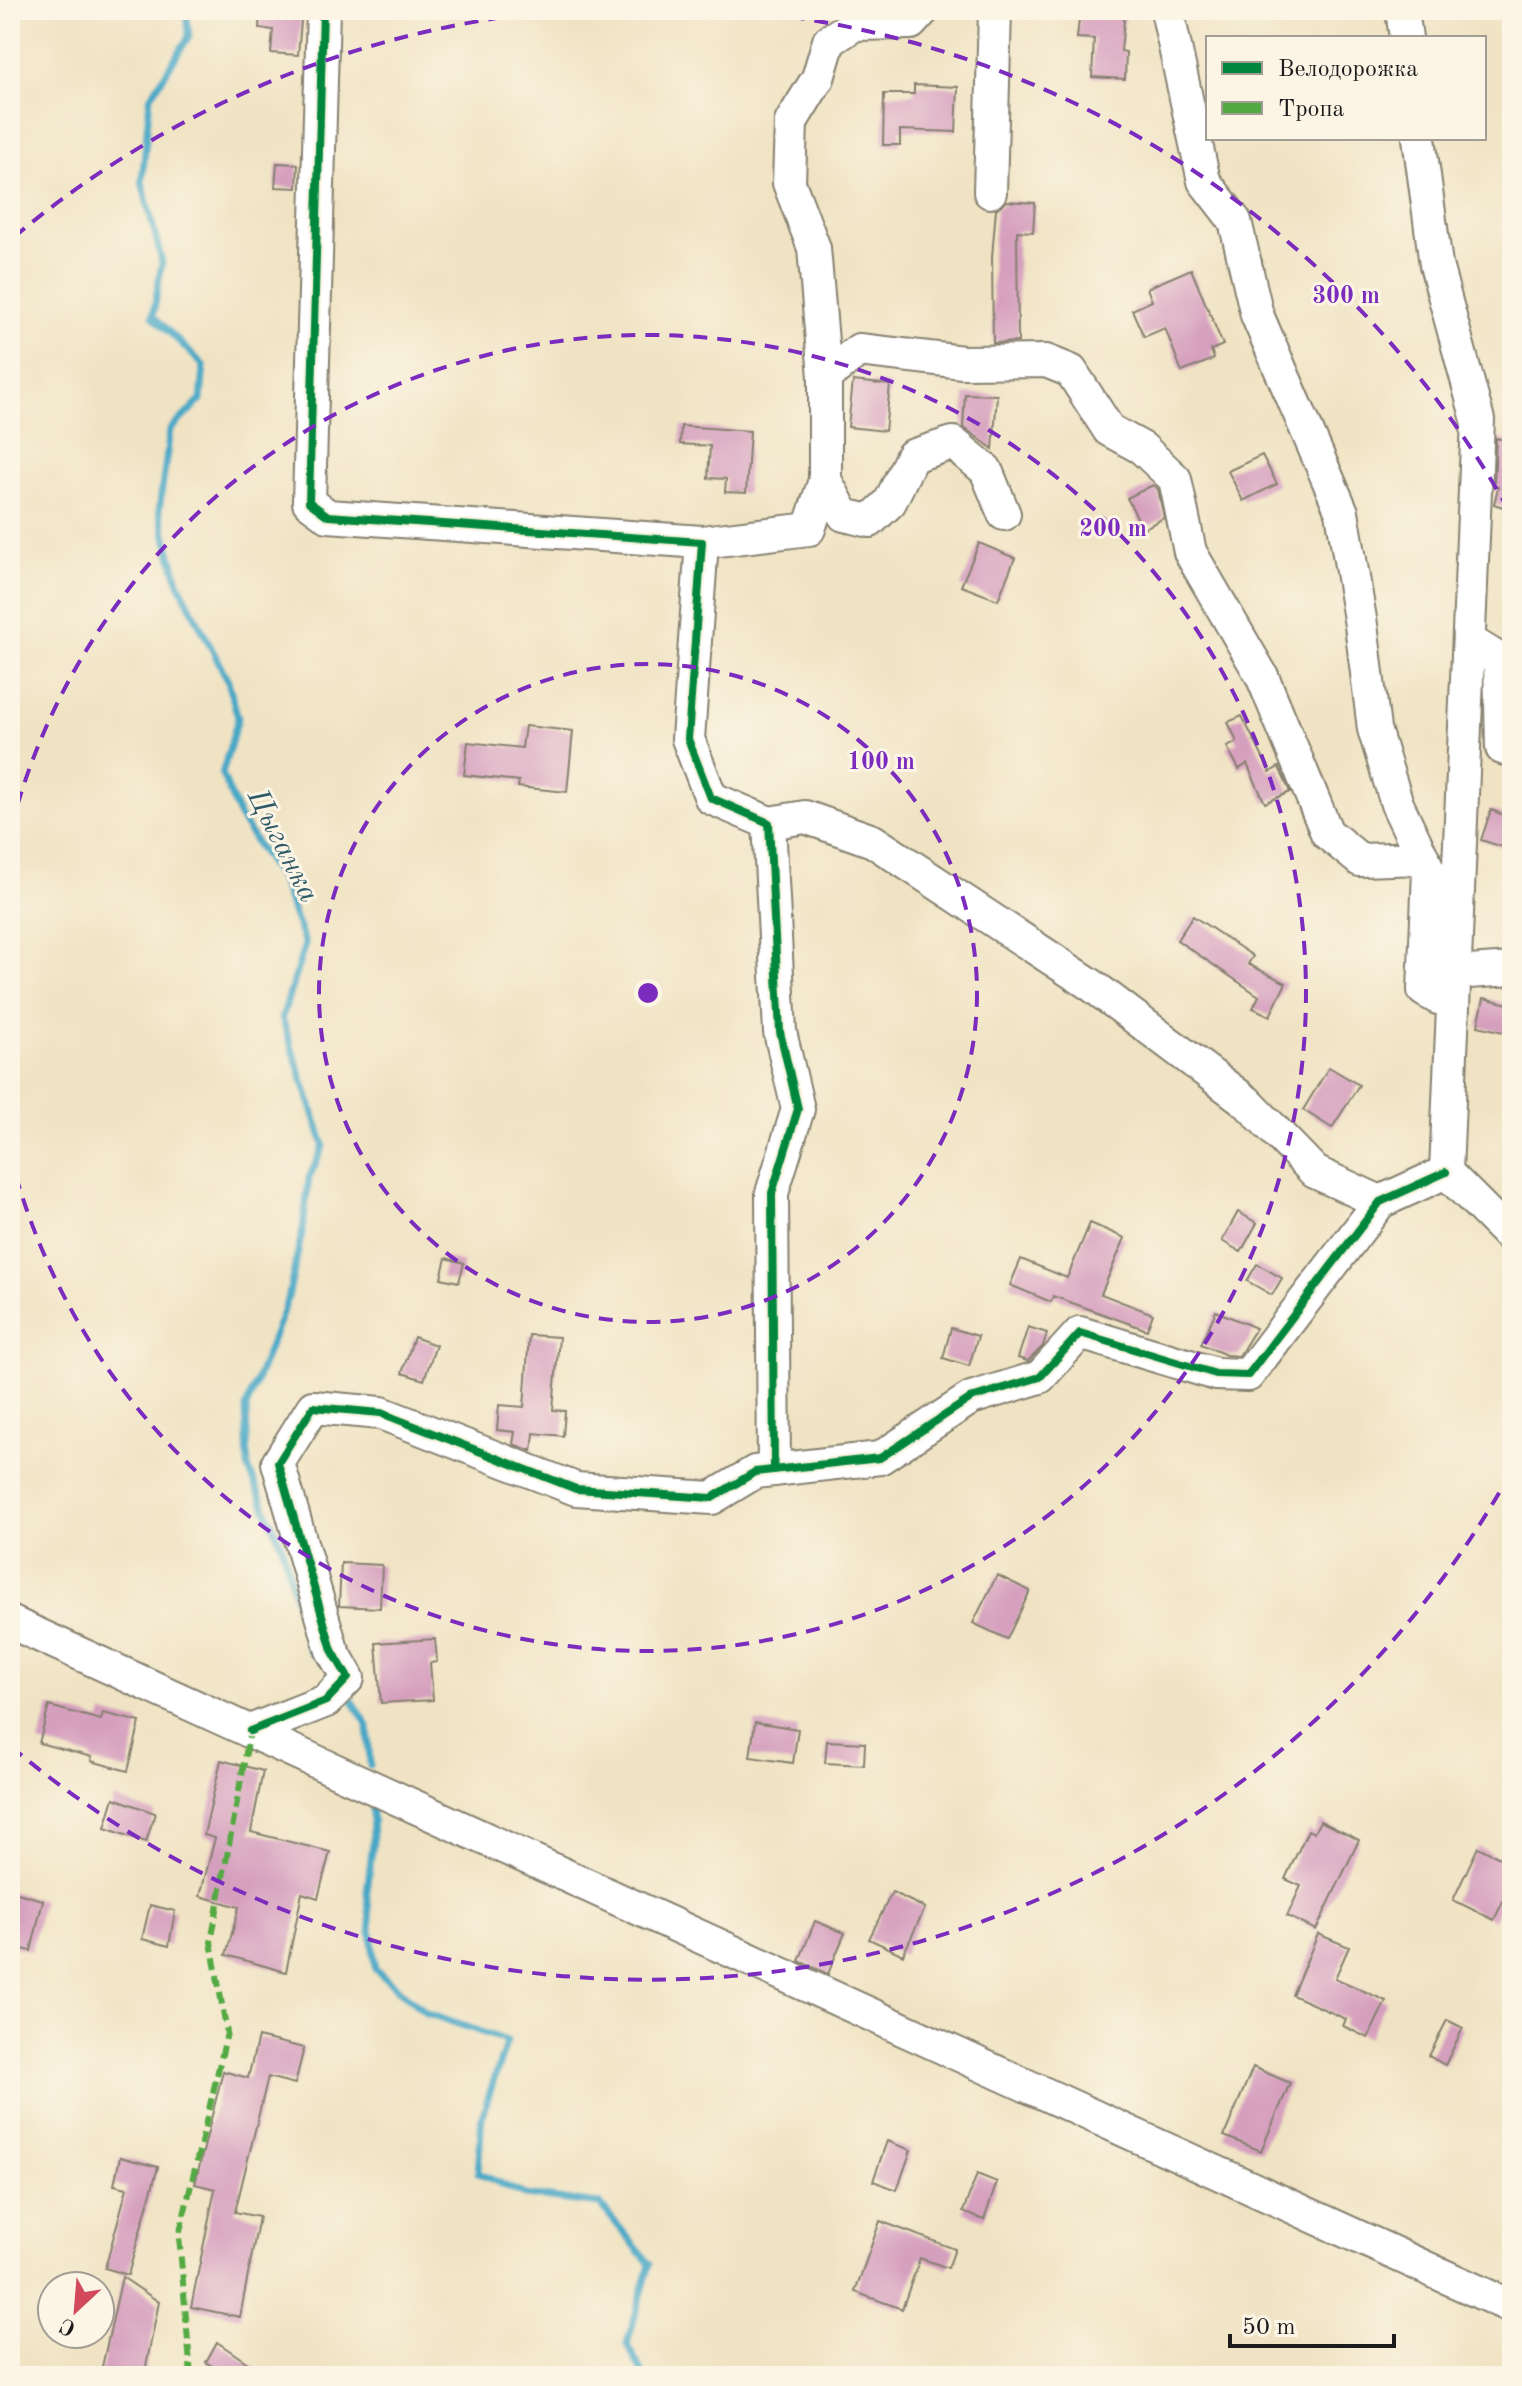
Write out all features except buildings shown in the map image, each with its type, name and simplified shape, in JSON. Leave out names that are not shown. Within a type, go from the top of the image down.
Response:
[{"type":"street","points":[[323,10],[309,502],[328,516],[702,542],[809,529],[825,480],[825,377],[814,248],[789,183],[791,122],[818,78],[829,41],[855,24],[911,23],[923,10]]},
{"type":"street","points":[[990,192],[995,10]]},
{"type":"street","points":[[1167,10],[1204,181],[1235,221],[1257,315],[1342,512],[1374,729],[1397,804],[1429,871],[1424,990],[1438,998],[1454,984],[1512,969]]},
{"type":"street","points":[[1402,10],[1406,36]]},
{"type":"street","points":[[1419,140],[1436,265],[1478,420],[1446,1172],[1512,1238]]},
{"type":"street","points":[[825,377],[859,350],[963,362],[1046,361],[1071,371],[1109,430],[1142,448],[1175,479],[1190,552],[1262,676],[1327,833],[1360,860],[1423,858]]},
{"type":"street","points":[[825,480],[844,515],[870,521],[890,502],[912,456],[953,443],[986,470],[1004,514]]},
{"type":"street","points":[[702,542],[688,739],[711,798],[769,823],[805,817],[873,841],[1093,986],[1247,1102],[1315,1172],[1380,1202]]},
{"type":"street","points":[[1469,641],[1500,660],[1502,748],[1512,751]]},
{"type":"street","points":[[769,823],[780,1032],[798,1109],[772,1193],[774,1470]]},
{"type":"street","points":[[250,1731],[326,1701],[348,1678],[332,1650],[278,1463],[313,1407],[381,1413],[576,1489],[712,1498],[755,1472],[880,1458],[971,1398],[1040,1377],[1080,1333],[1216,1374],[1248,1375],[1380,1202],[1446,1172]]},
{"type":"street","points":[[10,1622],[1512,2307]]},
{"type":"waterway","name":"Цыганка","points":[[186,10],[189,36],[150,98],[142,182],[162,262],[153,316],[204,366],[201,400],[170,430],[159,511],[179,584],[228,681],[238,718],[222,774],[240,818],[282,883],[305,944],[282,1018],[324,1145],[309,1178],[303,1228],[288,1298],[246,1408],[248,1467],[282,1547],[309,1651],[324,1663]]},
{"type":"waterway","name":"Цыганка","points":[[353,1701],[368,1726],[370,1765]]},
{"type":"waterway","name":"Цыганка","points":[[372,1808],[373,1841],[367,1892],[375,1969],[426,2013],[507,2041],[482,2116],[478,2173],[525,2195],[600,2204],[650,2264],[627,2344],[644,2376]]},
{"type":"marked path","points":[[191,2376],[179,2236],[227,2033],[211,1942],[250,1731]]},
{"type":"cycle path","points":[[323,10],[309,502],[328,516],[702,542],[688,739],[711,798],[769,823],[780,1032],[798,1109],[772,1193],[774,1470]]},
{"type":"cycle path","points":[[250,1731],[326,1701],[348,1678],[332,1650],[278,1463],[313,1407],[381,1413],[576,1489],[712,1498],[755,1472],[880,1458],[971,1398],[1040,1377],[1080,1333],[1216,1374],[1248,1375],[1380,1202],[1446,1172]]}]
